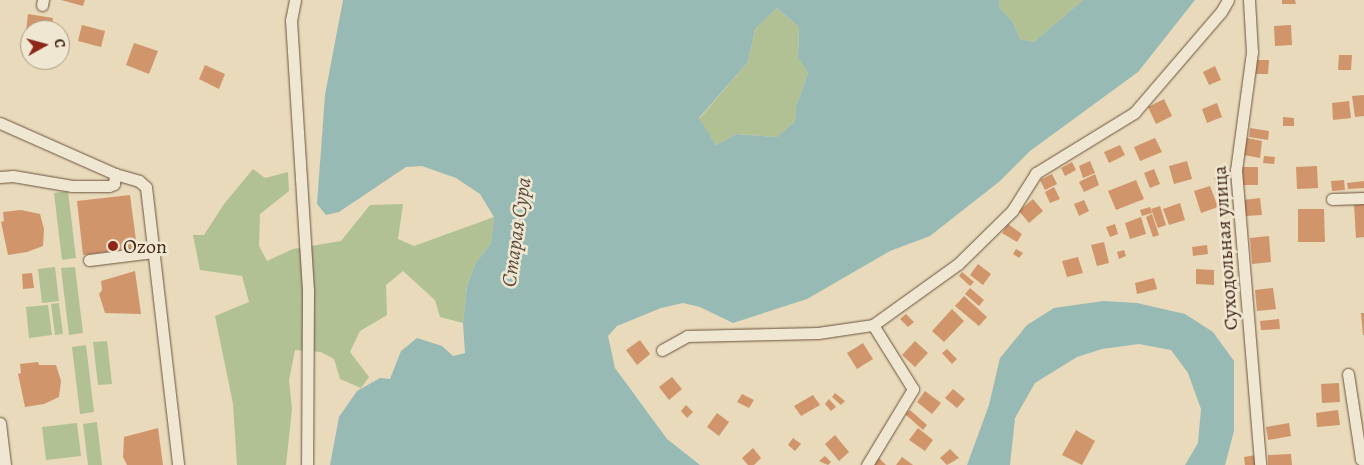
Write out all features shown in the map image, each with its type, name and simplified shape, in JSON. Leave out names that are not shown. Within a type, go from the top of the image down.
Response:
[{"type":"street","points":[[295,0],[291,20],[308,290],[306,465]]},
{"type":"street","points":[[662,350],[687,336],[818,333],[873,324],[958,264],[1012,210],[1036,174],[1134,113],[1221,12],[1228,0]]},
{"type":"street","name":"Суходольная улица","points":[[1249,0],[1252,52],[1236,170],[1260,465]]},
{"type":"street","points":[[0,123],[114,174],[139,181],[146,187],[178,465]]},
{"type":"street","points":[[0,177],[13,176],[72,186],[109,186],[114,184],[114,174]]},
{"type":"street","points":[[1332,199],[1364,198]]},
{"type":"street","points":[[89,260],[154,252]]},
{"type":"street","points":[[867,465],[913,389],[873,324]]},
{"type":"street","points":[[1348,374],[1363,459]]},
{"type":"street","points":[[0,423],[5,465]]},
{"type":"green space","points":[[1000,0],[1083,0],[1034,42],[1020,39],[1013,22],[999,7]]},
{"type":"green space","points":[[777,8],[799,27],[798,56],[808,73],[796,107],[795,121],[777,137],[736,134],[716,145],[699,119],[748,62],[755,29]]},
{"type":"green space","points":[[253,169],[265,178],[288,172],[289,191],[260,214],[259,246],[267,261],[293,249],[341,241],[370,205],[403,204],[398,239],[414,246],[494,217],[491,243],[475,264],[467,286],[463,323],[440,317],[435,300],[403,271],[386,285],[387,315],[360,331],[350,352],[369,377],[361,388],[340,379],[334,359],[321,352],[295,350],[289,380],[292,409],[286,465],[237,465],[233,404],[215,316],[249,302],[242,276],[200,270],[193,235],[204,235],[224,204]]},
{"type":"green space","points":[[68,191],[76,258],[62,260],[54,193]]},
{"type":"green space","points":[[55,267],[59,301],[42,303],[38,269]]},
{"type":"green space","points":[[75,267],[83,333],[69,335],[61,268]]},
{"type":"green space","points":[[59,303],[63,334],[55,335],[51,304]]},
{"type":"green space","points":[[48,305],[52,335],[29,338],[26,307]]},
{"type":"green space","points":[[107,341],[112,384],[98,385],[93,342]]},
{"type":"green space","points":[[86,345],[94,412],[80,414],[72,347]]},
{"type":"green space","points":[[97,422],[102,465],[88,465],[83,424]]},
{"type":"green space","points":[[77,423],[81,456],[46,460],[42,427]]},
{"type":"water","name":"Старая Сура","points":[[343,0],[1000,0],[999,7],[1013,22],[1020,39],[1034,42],[1083,0],[1195,0],[1138,72],[1030,151],[1000,181],[930,236],[890,251],[807,299],[733,323],[700,307],[683,303],[661,308],[617,326],[608,336],[615,368],[667,439],[700,465],[330,465],[339,417],[357,391],[380,378],[390,379],[401,351],[417,338],[442,346],[453,356],[465,353],[463,323],[467,286],[475,264],[491,243],[494,217],[480,194],[456,178],[422,166],[406,167],[339,212],[326,215],[317,204],[325,95]],"holes":[[[777,8],[799,27],[798,57],[808,73],[796,107],[795,121],[777,137],[736,134],[716,145],[699,118],[748,62],[755,29]]]},
{"type":"water","points":[[1103,301],[1137,303],[1185,314],[1213,332],[1234,361],[1234,431],[1225,465],[1185,465],[1198,443],[1201,409],[1188,373],[1171,350],[1139,344],[1102,349],[1077,357],[1035,383],[1015,418],[1010,465],[967,465],[989,405],[1000,358],[1027,325],[1054,308]]},
{"type":"building","points":[[61,0],[85,0],[83,6]]},
{"type":"building","points":[[1282,0],[1295,0],[1296,4],[1282,4]]},
{"type":"building","points":[[28,14],[53,18],[53,20],[27,20]]},
{"type":"building","points":[[82,25],[105,31],[101,47],[78,41]]},
{"type":"building","points":[[1291,25],[1292,45],[1275,46],[1274,26]]},
{"type":"building","points":[[134,43],[158,51],[149,74],[126,65]]},
{"type":"building","points":[[1339,55],[1352,55],[1351,70],[1338,70]]},
{"type":"building","points":[[1257,60],[1269,60],[1268,74],[1256,74]]},
{"type":"building","points":[[205,65],[225,74],[219,89],[199,79]]},
{"type":"building","points":[[1215,66],[1221,80],[1209,85],[1203,72]]},
{"type":"building","points":[[1364,95],[1364,116],[1355,117],[1352,96]]},
{"type":"building","points":[[1164,99],[1172,116],[1156,124],[1148,107]]},
{"type":"building","points":[[1349,101],[1351,118],[1333,120],[1332,103]]},
{"type":"building","points":[[1217,103],[1222,117],[1207,123],[1202,109]]},
{"type":"building","points":[[1283,117],[1294,118],[1294,126],[1283,126]]},
{"type":"building","points":[[1250,128],[1269,131],[1268,140],[1249,137]]},
{"type":"building","points":[[1155,138],[1162,152],[1140,161],[1134,147]]},
{"type":"building","points":[[1247,138],[1262,141],[1260,158],[1244,155]]},
{"type":"building","points":[[1120,145],[1125,155],[1109,163],[1104,152]]},
{"type":"building","points":[[1264,156],[1275,157],[1274,164],[1263,163]]},
{"type":"building","points":[[1090,161],[1095,173],[1083,178],[1079,166]]},
{"type":"building","points":[[1187,161],[1192,179],[1174,184],[1169,166]]},
{"type":"building","points":[[1072,162],[1076,170],[1065,176],[1061,168]]},
{"type":"building","points":[[1317,166],[1318,188],[1297,189],[1296,167]]},
{"type":"building","points":[[1242,167],[1258,167],[1258,185],[1242,185]]},
{"type":"building","points":[[1154,169],[1160,184],[1150,188],[1144,173]]},
{"type":"building","points":[[1052,174],[1057,184],[1045,190],[1040,180]]},
{"type":"building","points":[[1095,174],[1099,185],[1084,192],[1079,182]]},
{"type":"building","points":[[1226,174],[1229,188],[1218,191],[1214,178]]},
{"type":"building","points":[[1136,180],[1144,199],[1116,210],[1108,191]]},
{"type":"building","points":[[1344,180],[1345,190],[1332,191],[1331,181]]},
{"type":"building","points":[[1364,181],[1364,188],[1348,189],[1347,183]]},
{"type":"building","points":[[1210,186],[1218,207],[1201,213],[1194,191]]},
{"type":"building","points":[[1054,187],[1060,199],[1050,203],[1045,192]]},
{"type":"building","points":[[130,195],[137,248],[83,255],[77,201]]},
{"type":"building","points":[[1260,198],[1262,215],[1245,216],[1243,200]]},
{"type":"building","points":[[1033,199],[1043,211],[1029,223],[1019,211]]},
{"type":"building","points":[[1084,200],[1089,211],[1079,216],[1074,204]]},
{"type":"building","points":[[1180,203],[1185,220],[1169,225],[1163,209]]},
{"type":"building","points":[[1364,204],[1364,237],[1356,238],[1354,205]]},
{"type":"building","points":[[1160,206],[1166,225],[1158,228],[1151,209]]},
{"type":"building","points":[[1150,207],[1152,213],[1142,216],[1140,210]]},
{"type":"building","points":[[1298,209],[1324,209],[1325,242],[1298,242]]},
{"type":"building","points":[[21,210],[40,214],[44,229],[43,246],[27,252],[8,255],[1,222],[4,221],[3,212]]},
{"type":"building","points":[[1152,214],[1159,235],[1153,237],[1146,217]]},
{"type":"building","points":[[1141,217],[1146,234],[1130,239],[1125,223]]},
{"type":"building","points":[[1008,224],[1022,234],[1017,242],[1002,233]]},
{"type":"building","points":[[1115,224],[1118,234],[1110,237],[1106,227]]},
{"type":"building","points":[[1269,236],[1271,262],[1252,264],[1250,238]]},
{"type":"building","points":[[1104,242],[1109,263],[1097,266],[1091,245]]},
{"type":"building","points":[[1207,245],[1208,254],[1193,256],[1192,247]]},
{"type":"building","points":[[1016,249],[1023,253],[1019,258],[1013,254]]},
{"type":"building","points":[[1124,250],[1126,256],[1119,259],[1117,252]]},
{"type":"building","points":[[1078,257],[1083,273],[1067,277],[1062,261]]},
{"type":"building","points":[[978,264],[991,274],[983,285],[970,275]]},
{"type":"building","points":[[1196,269],[1214,270],[1214,285],[1196,284]]},
{"type":"building","points":[[135,271],[141,314],[105,313],[99,294],[102,290],[101,281]]},
{"type":"building","points":[[962,272],[974,282],[970,286],[959,276]]},
{"type":"building","points":[[32,273],[34,288],[23,289],[22,274]]},
{"type":"building","points":[[1154,278],[1157,289],[1137,294],[1135,283]]},
{"type":"building","points":[[970,288],[984,300],[979,306],[965,294]]},
{"type":"building","points":[[1273,288],[1276,309],[1257,311],[1255,290]]},
{"type":"building","points":[[964,296],[987,317],[979,326],[955,306]]},
{"type":"building","points":[[952,309],[964,321],[944,342],[932,331]]},
{"type":"building","points":[[1361,313],[1364,313],[1364,335],[1363,335]]},
{"type":"building","points":[[906,314],[914,322],[908,327],[900,319]]},
{"type":"building","points":[[1279,319],[1280,329],[1261,330],[1260,321]]},
{"type":"building","points":[[640,340],[650,354],[637,365],[626,350]]},
{"type":"building","points":[[915,341],[928,353],[915,367],[902,355]]},
{"type":"building","points":[[863,343],[873,359],[857,369],[847,353]]},
{"type":"building","points":[[947,349],[957,359],[952,364],[942,353]]},
{"type":"building","points":[[38,362],[39,365],[56,365],[61,381],[59,397],[44,404],[25,407],[18,374],[21,373],[20,364]]},
{"type":"building","points":[[672,377],[682,389],[669,400],[659,387]]},
{"type":"building","points":[[1339,383],[1340,402],[1322,403],[1321,384]]},
{"type":"building","points":[[953,389],[965,399],[957,408],[945,398]]},
{"type":"building","points":[[925,391],[941,403],[932,414],[917,402]]},
{"type":"building","points":[[835,393],[845,401],[841,405],[832,397]]},
{"type":"building","points":[[742,394],[754,400],[749,408],[737,402]]},
{"type":"building","points":[[813,395],[820,405],[801,416],[794,406]]},
{"type":"building","points":[[829,399],[836,407],[831,411],[825,404]]},
{"type":"building","points":[[686,405],[693,412],[687,418],[681,411]]},
{"type":"building","points":[[910,410],[927,425],[923,430],[905,414]]},
{"type":"building","points":[[1338,410],[1340,425],[1317,427],[1316,413]]},
{"type":"building","points":[[717,413],[729,422],[719,436],[707,427]]},
{"type":"building","points":[[1289,423],[1291,436],[1268,440],[1266,427]]},
{"type":"building","points":[[158,428],[163,465],[127,465],[123,457],[124,437]]},
{"type":"building","points":[[918,428],[933,440],[925,451],[909,440]]},
{"type":"building","points":[[1076,430],[1095,441],[1082,465],[1062,455]]},
{"type":"building","points":[[835,435],[849,452],[839,461],[825,444]]},
{"type":"building","points":[[793,438],[801,444],[795,451],[788,445]]},
{"type":"building","points":[[753,448],[761,458],[754,465],[748,465],[742,458]]},
{"type":"building","points":[[950,449],[959,458],[947,465],[940,458]]},
{"type":"building","points":[[1291,454],[1292,465],[1268,465],[1268,455]]},
{"type":"building","points":[[1256,455],[1257,465],[1245,465],[1244,457]]},
{"type":"building","points":[[825,456],[831,462],[828,465],[819,461]]},
{"type":"building","points":[[902,457],[913,465],[896,465]]},
{"type":"building","points":[[879,458],[886,465],[871,465]]},
{"type":"place","name":"Ozon","points":[[113,246]]}]
